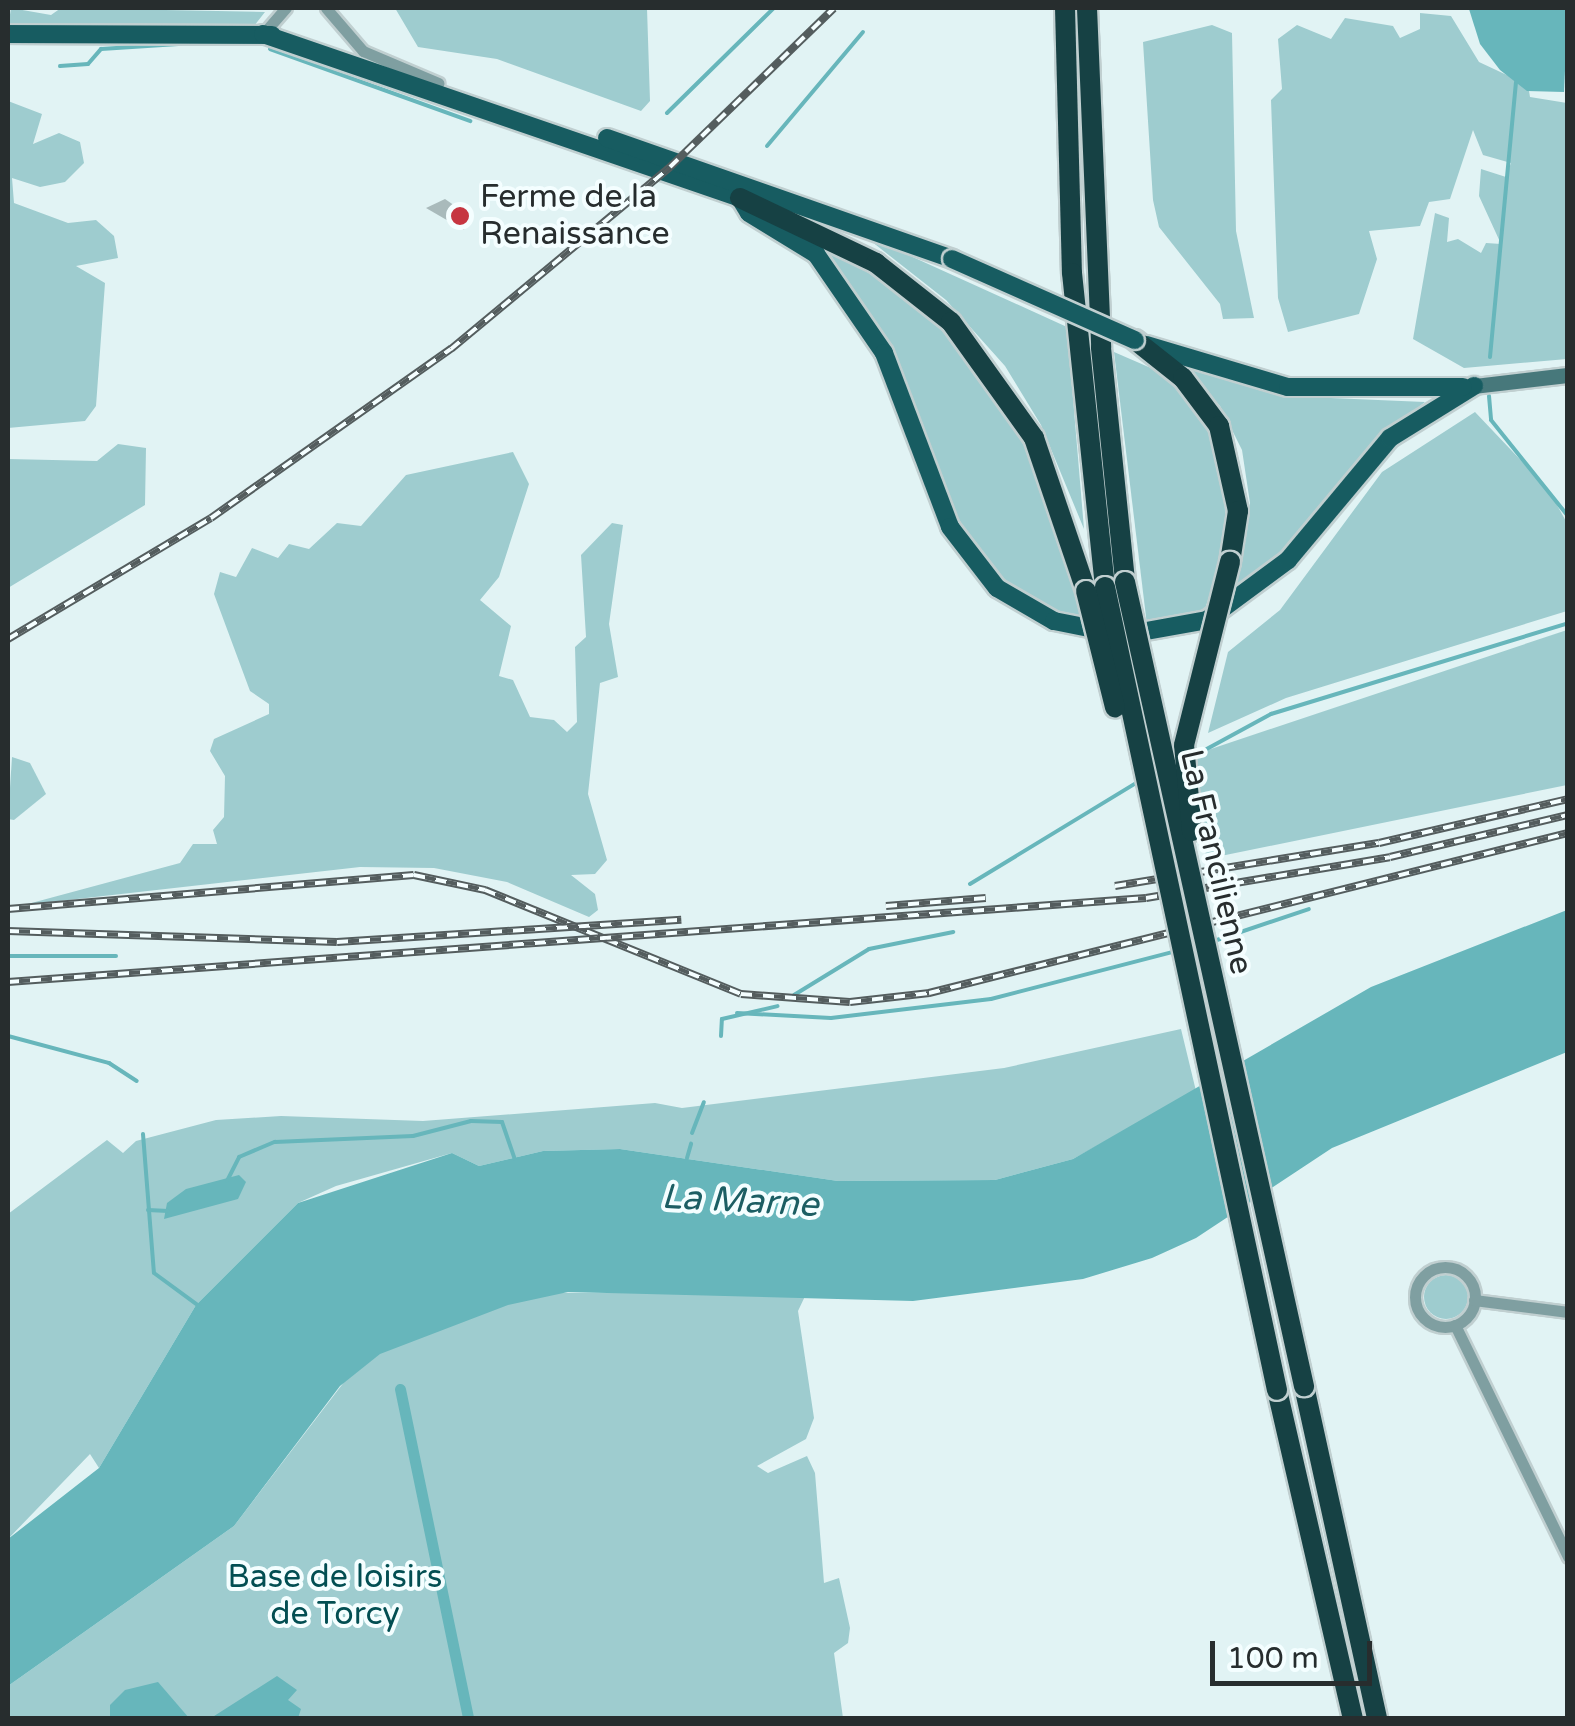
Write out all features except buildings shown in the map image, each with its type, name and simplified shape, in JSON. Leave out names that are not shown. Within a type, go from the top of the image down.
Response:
[{"type":"highway","name":"La Francilienne","points":[[1064,8],[1072,273],[1105,587],[1141,778],[1352,1718]]},
{"type":"highway","name":"La Francilienne","points":[[1086,8],[1105,587],[1191,882],[1376,1718]]},
{"type":"highway","points":[[740,198],[876,263],[971,345],[1034,438],[1105,587]]},
{"type":"highway","points":[[1135,340],[1184,378],[1219,426],[1238,511],[1230,562],[1184,745],[1197,856],[1191,882]]},
{"type":"main road","points":[[8,34],[263,34],[438,83],[952,258],[1135,340],[1288,387],[1474,386],[1568,375]]},
{"type":"main road","points":[[263,34],[740,198],[749,213],[816,254],[861,311],[932,488],[972,560],[1022,605],[1087,630],[1186,626],[1249,595],[1288,560],[1390,438],[1474,386]]},
{"type":"street","points":[[263,34],[286,8]]},
{"type":"street","points":[[326,8],[363,51],[438,83]]},
{"type":"street","points":[[1454,1268],[1470,1280],[1474,1300],[1454,1325],[1434,1325],[1419,1312],[1415,1292],[1424,1275],[1454,1268]]},
{"type":"street","points":[[1474,1300],[1568,1312]]},
{"type":"street","points":[[1454,1325],[1568,1556]]},
{"type":"green space","points":[[11,8],[51,15],[61,8],[265,12],[254,26],[8,28]]},
{"type":"green space","points":[[395,8],[647,8],[650,101],[641,111],[497,59],[418,47]]},
{"type":"green space","points":[[1420,13],[1451,16],[1479,62],[1528,85],[1530,97],[1567,103],[1567,359],[1464,368],[1413,339],[1435,213],[1449,218],[1447,242],[1458,239],[1481,253],[1486,243],[1501,244],[1479,196],[1481,169],[1506,177],[1511,163],[1483,155],[1473,130],[1450,199],[1429,202],[1420,226],[1369,231],[1377,259],[1359,314],[1288,332],[1278,298],[1271,100],[1282,89],[1278,39],[1297,25],[1331,39],[1345,18],[1393,26],[1400,38],[1420,29]]},
{"type":"green space","points":[[1212,25],[1232,33],[1236,231],[1254,318],[1223,319],[1220,304],[1159,227],[1153,200],[1143,42]]},
{"type":"green space","points":[[8,101],[42,114],[33,144],[59,133],[80,142],[84,163],[65,182],[40,187],[12,178],[14,203],[68,223],[96,220],[114,236],[118,258],[76,266],[105,283],[96,406],[85,421],[8,428]]},
{"type":"green space","points":[[862,234],[1067,327],[1084,529],[1041,425],[1005,366],[946,300]]},
{"type":"green space","points":[[823,242],[941,322],[1018,418],[1091,627],[1018,595],[983,561],[955,521],[897,366]]},
{"type":"green space","points":[[1114,352],[1167,375],[1223,447],[1226,545],[1205,609],[1194,617],[1147,625]]},
{"type":"green space","points":[[1178,361],[1307,397],[1425,402],[1383,435],[1291,550],[1229,601],[1250,503],[1242,450],[1220,406]]},
{"type":"green space","points":[[1475,412],[1548,489],[1567,523],[1567,611],[1286,698],[1208,733],[1228,652],[1280,610],[1382,472]]},
{"type":"green space","points":[[118,444],[146,448],[145,505],[8,588],[8,459],[97,461]]},
{"type":"green space","points":[[513,452],[529,484],[499,577],[480,600],[511,626],[499,676],[513,680],[530,717],[554,720],[567,732],[577,722],[575,647],[586,637],[581,555],[612,523],[623,525],[609,624],[618,677],[600,683],[588,794],[607,860],[595,874],[571,875],[595,894],[598,910],[589,917],[507,882],[434,868],[360,867],[24,905],[180,863],[193,844],[217,844],[213,830],[224,817],[225,776],[210,751],[214,739],[269,714],[269,704],[250,691],[214,594],[220,572],[236,577],[252,548],[278,558],[289,544],[309,549],[337,523],[361,526],[406,475]]},
{"type":"green space","points":[[1567,630],[1567,785],[1206,859],[1196,754]]},
{"type":"green space","points":[[12,757],[30,763],[46,794],[14,820],[8,819]]},
{"type":"green space","points":[[1181,1029],[1196,1091],[1073,1159],[995,1180],[838,1181],[620,1149],[543,1151],[479,1166],[452,1153],[336,1186],[298,1203],[196,1305],[99,1468],[90,1454],[8,1539],[8,1214],[107,1140],[123,1153],[136,1141],[216,1120],[281,1116],[423,1121],[655,1103],[682,1108],[1004,1068]]},
{"type":"green space","points":[[1446,1275],[1462,1281],[1468,1297],[1462,1313],[1446,1319],[1430,1313],[1424,1297],[1430,1281]]},
{"type":"green space","name":"Base de loisirs de Torcy","points":[[807,1292],[798,1311],[814,1418],[806,1439],[757,1466],[768,1473],[807,1456],[815,1473],[824,1583],[839,1578],[850,1628],[848,1643],[834,1653],[843,1718],[8,1718],[8,1686],[234,1526],[364,1356],[520,1293]]},
{"type":"water","points":[[1568,8],[1564,92],[1527,91],[1500,70],[1480,44],[1469,9]]},
{"type":"water","name":"La Marne","points":[[1567,910],[1567,1052],[1332,1148],[1196,1238],[1152,1258],[1083,1279],[913,1301],[568,1292],[508,1305],[380,1354],[340,1386],[234,1526],[8,1686],[8,1539],[99,1468],[196,1305],[298,1203],[452,1153],[479,1166],[543,1151],[620,1149],[838,1181],[995,1180],[1073,1159],[1371,987]]},
{"type":"water","points":[[239,1175],[246,1182],[238,1199],[164,1219],[167,1203],[186,1189]]},
{"type":"water","points":[[277,1676],[297,1690],[288,1700],[301,1709],[298,1718],[211,1718]]},
{"type":"water","points":[[158,1682],[189,1718],[110,1718],[110,1705],[125,1690]]},
{"type":"waterway","points":[[667,113],[774,8]]},
{"type":"waterway","points":[[767,146],[863,32]]},
{"type":"waterway","points":[[60,66],[88,64],[101,49],[194,43]]},
{"type":"waterway","points":[[270,49],[470,121]]},
{"type":"waterway","points":[[1490,357],[1516,82]]},
{"type":"waterway","points":[[1489,396],[1491,420],[1568,516]]},
{"type":"waterway","points":[[1192,757],[1271,714],[1568,623]]},
{"type":"waterway","points":[[970,884],[1138,782]]},
{"type":"waterway","points":[[1214,941],[1309,909]]},
{"type":"waterway","points":[[794,995],[869,949],[953,932]]},
{"type":"waterway","points":[[737,1013],[831,1018],[991,999],[1176,951]]},
{"type":"waterway","points":[[8,956],[116,956]]},
{"type":"waterway","points":[[721,1036],[722,1019],[778,1006]]},
{"type":"waterway","points":[[8,1036],[109,1063],[137,1081]]},
{"type":"waterway","points":[[692,1133],[704,1102]]},
{"type":"waterway","points":[[227,1181],[239,1157],[275,1142],[413,1136],[471,1121],[502,1122],[515,1159]]},
{"type":"waterway","points":[[143,1134],[154,1273],[199,1306]]},
{"type":"waterway","points":[[687,1158],[691,1144]]},
{"type":"waterway","points":[[148,1210],[168,1211]]},
{"type":"waterway","points":[[400,1389],[468,1718]]},
{"type":"railway","points":[[8,639],[211,518],[451,349],[670,167],[834,8]]},
{"type":"railway","points":[[1115,886],[1379,843],[1568,799]]},
{"type":"railway","points":[[8,982],[1146,898],[1390,857],[1568,815]]},
{"type":"railway","points":[[8,909],[414,875],[485,890],[741,994],[850,1002],[929,993],[1568,833]]},
{"type":"railway","points":[[886,906],[986,898]]},
{"type":"railway","points":[[8,931],[337,942],[681,920]]},
{"type":"place","name":"Ferme de la Renaissance","points":[[460,216]]}]
